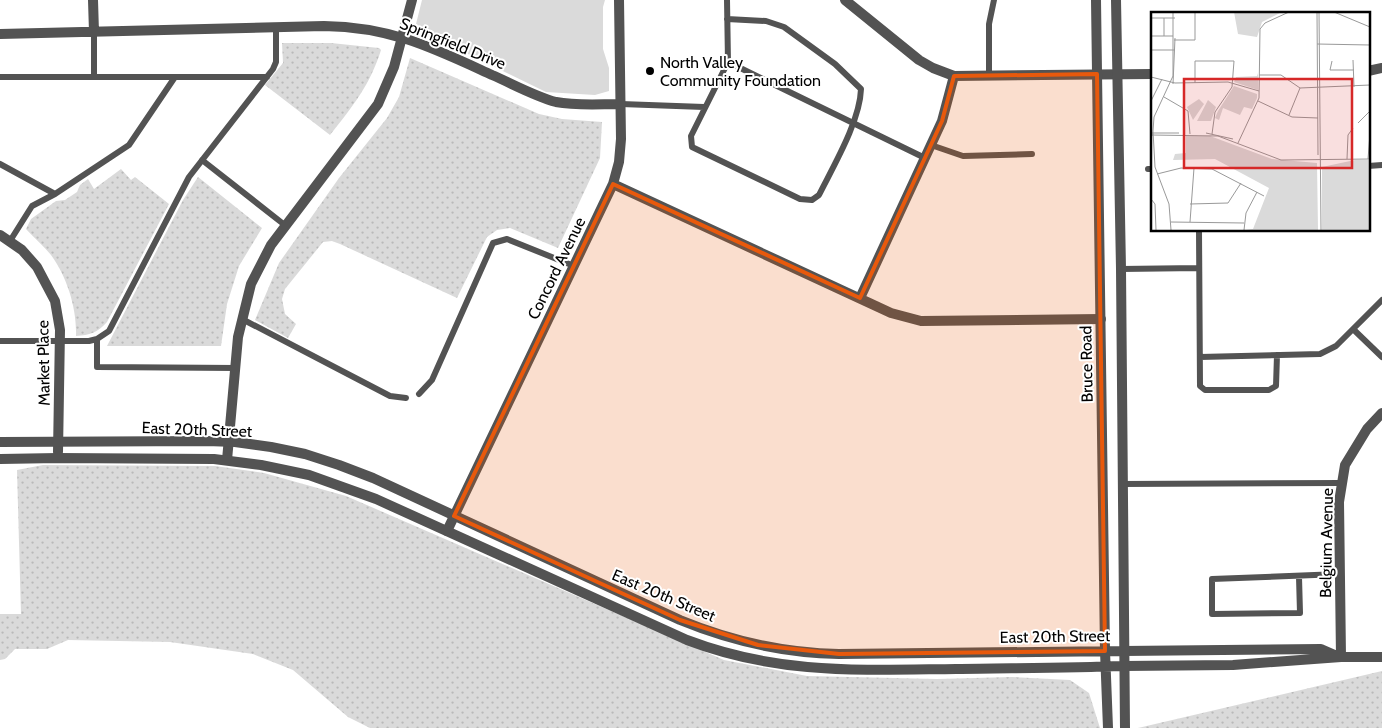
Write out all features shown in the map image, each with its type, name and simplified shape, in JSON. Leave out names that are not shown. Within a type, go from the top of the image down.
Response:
[{"type":"street","points":[[93,0],[94,32]]},
{"type":"street","points":[[227,460],[238,337],[247,298],[257,271],[271,245],[378,104],[390,79],[412,0]]},
{"type":"street","name":"Concord Avenue","points":[[447,531],[613,184],[621,139],[619,0]]},
{"type":"street","points":[[845,0],[919,60],[954,76],[1151,74]]},
{"type":"street","name":"Bruce Road","points":[[1096,0],[1108,728]]},
{"type":"street","points":[[1116,0],[1121,269],[1125,728]]},
{"type":"street","name":"Springfield Drive","points":[[0,34],[344,26],[403,37],[438,50],[547,99],[571,104],[621,104]]},
{"type":"street","points":[[860,298],[942,121],[954,76]]},
{"type":"street","points":[[613,184],[891,313],[921,321],[1101,320]]},
{"type":"street","name":"Market Place","points":[[0,235],[22,250],[37,267],[55,301],[60,330],[58,447]]},
{"type":"street","name":"Belgium Avenue","points":[[1341,657],[1339,502],[1345,465],[1367,429],[1382,413]]},
{"type":"street","name":"East 20th Street","points":[[0,442],[58,447]]},
{"type":"street","name":"East 20th Street","points":[[0,459],[11,452],[58,447],[229,442],[288,450],[339,465],[373,478],[680,620],[712,632],[758,645],[831,654],[1321,649],[1341,657]]},
{"type":"street","name":"East 20th Street","points":[[0,459],[169,458],[227,460],[277,467],[337,484],[376,499],[686,640],[734,656],[766,663],[801,668],[842,670],[1233,665],[1341,657],[1382,657]]},
{"type":"lane","points":[[727,0],[727,18],[728,62],[690,136],[692,147],[800,199],[812,200],[819,194],[853,123],[861,96],[861,89],[835,64],[784,27],[766,21],[727,18]]},
{"type":"lane","points":[[989,75],[988,24],[994,0]]},
{"type":"lane","points":[[0,341],[79,342],[97,339],[109,331],[189,177],[267,77],[276,62],[276,27]]},
{"type":"lane","points":[[94,32],[94,77]]},
{"type":"lane","points":[[728,62],[925,158]]},
{"type":"lane","points":[[0,77],[267,77]]},
{"type":"lane","points":[[10,241],[32,206],[55,194],[129,145],[175,77]]},
{"type":"lane","points":[[621,104],[704,107]]},
{"type":"lane","points":[[931,145],[963,156],[1032,154]]},
{"type":"lane","points":[[202,160],[286,226]]},
{"type":"lane","points":[[0,164],[55,194]]},
{"type":"lane","points":[[1199,231],[1200,386],[1205,390],[1269,390],[1276,386],[1277,355]]},
{"type":"lane","points":[[419,394],[432,380],[493,242],[507,238],[574,266]]},
{"type":"lane","points":[[1121,269],[1199,268]]},
{"type":"lane","points":[[1200,356],[1320,354],[1336,346],[1382,300]]},
{"type":"lane","points":[[242,319],[390,396],[406,398]]},
{"type":"lane","points":[[1353,329],[1382,357]]},
{"type":"lane","points":[[97,339],[97,367],[236,368]]},
{"type":"lane","points":[[1122,484],[1342,483]]},
{"type":"lane","points":[[1299,577],[1300,613],[1212,614],[1212,579],[1340,574]]},
{"type":"highlighted area","points":[[1097,74],[1105,651],[839,654],[758,645],[680,620],[454,516],[613,184],[860,298],[942,121],[954,76]]},
{"type":"shaded area","points":[[422,0],[605,0],[603,7],[603,49],[609,68],[609,91],[595,95],[546,92],[419,30],[416,24]]},
{"type":"shaded area","points":[[282,43],[331,43],[379,48],[381,50],[366,85],[330,135],[265,85],[283,63]]},
{"type":"shaded area","points":[[410,58],[539,114],[562,119],[602,122],[600,158],[558,248],[510,228],[497,230],[487,237],[457,298],[340,244],[332,241],[323,242],[285,289],[282,299],[285,314],[296,324],[288,338],[255,320],[279,263],[339,178],[387,118],[399,97]]},
{"type":"shaded area","points":[[121,169],[131,180],[135,177],[169,204],[107,322],[93,333],[76,336],[73,304],[62,273],[51,255],[26,229],[31,219],[56,201],[65,200],[77,192],[80,185],[88,179],[94,189]]},
{"type":"shaded area","points":[[198,177],[262,228],[239,266],[227,304],[221,346],[107,346],[183,200]]},
{"type":"shaded area","points":[[43,465],[215,466],[264,473],[346,496],[724,660],[807,676],[937,679],[1012,677],[1070,680],[1089,693],[1100,728],[370,728],[348,717],[293,670],[253,654],[170,642],[68,640],[47,649],[15,649],[5,659],[0,660],[0,614],[21,614],[17,470]]},
{"type":"shaded area","points":[[1382,671],[1382,728],[1138,728]]},
{"type":"place","name":"North Valley Community Foundation","points":[[650,71]]}]
